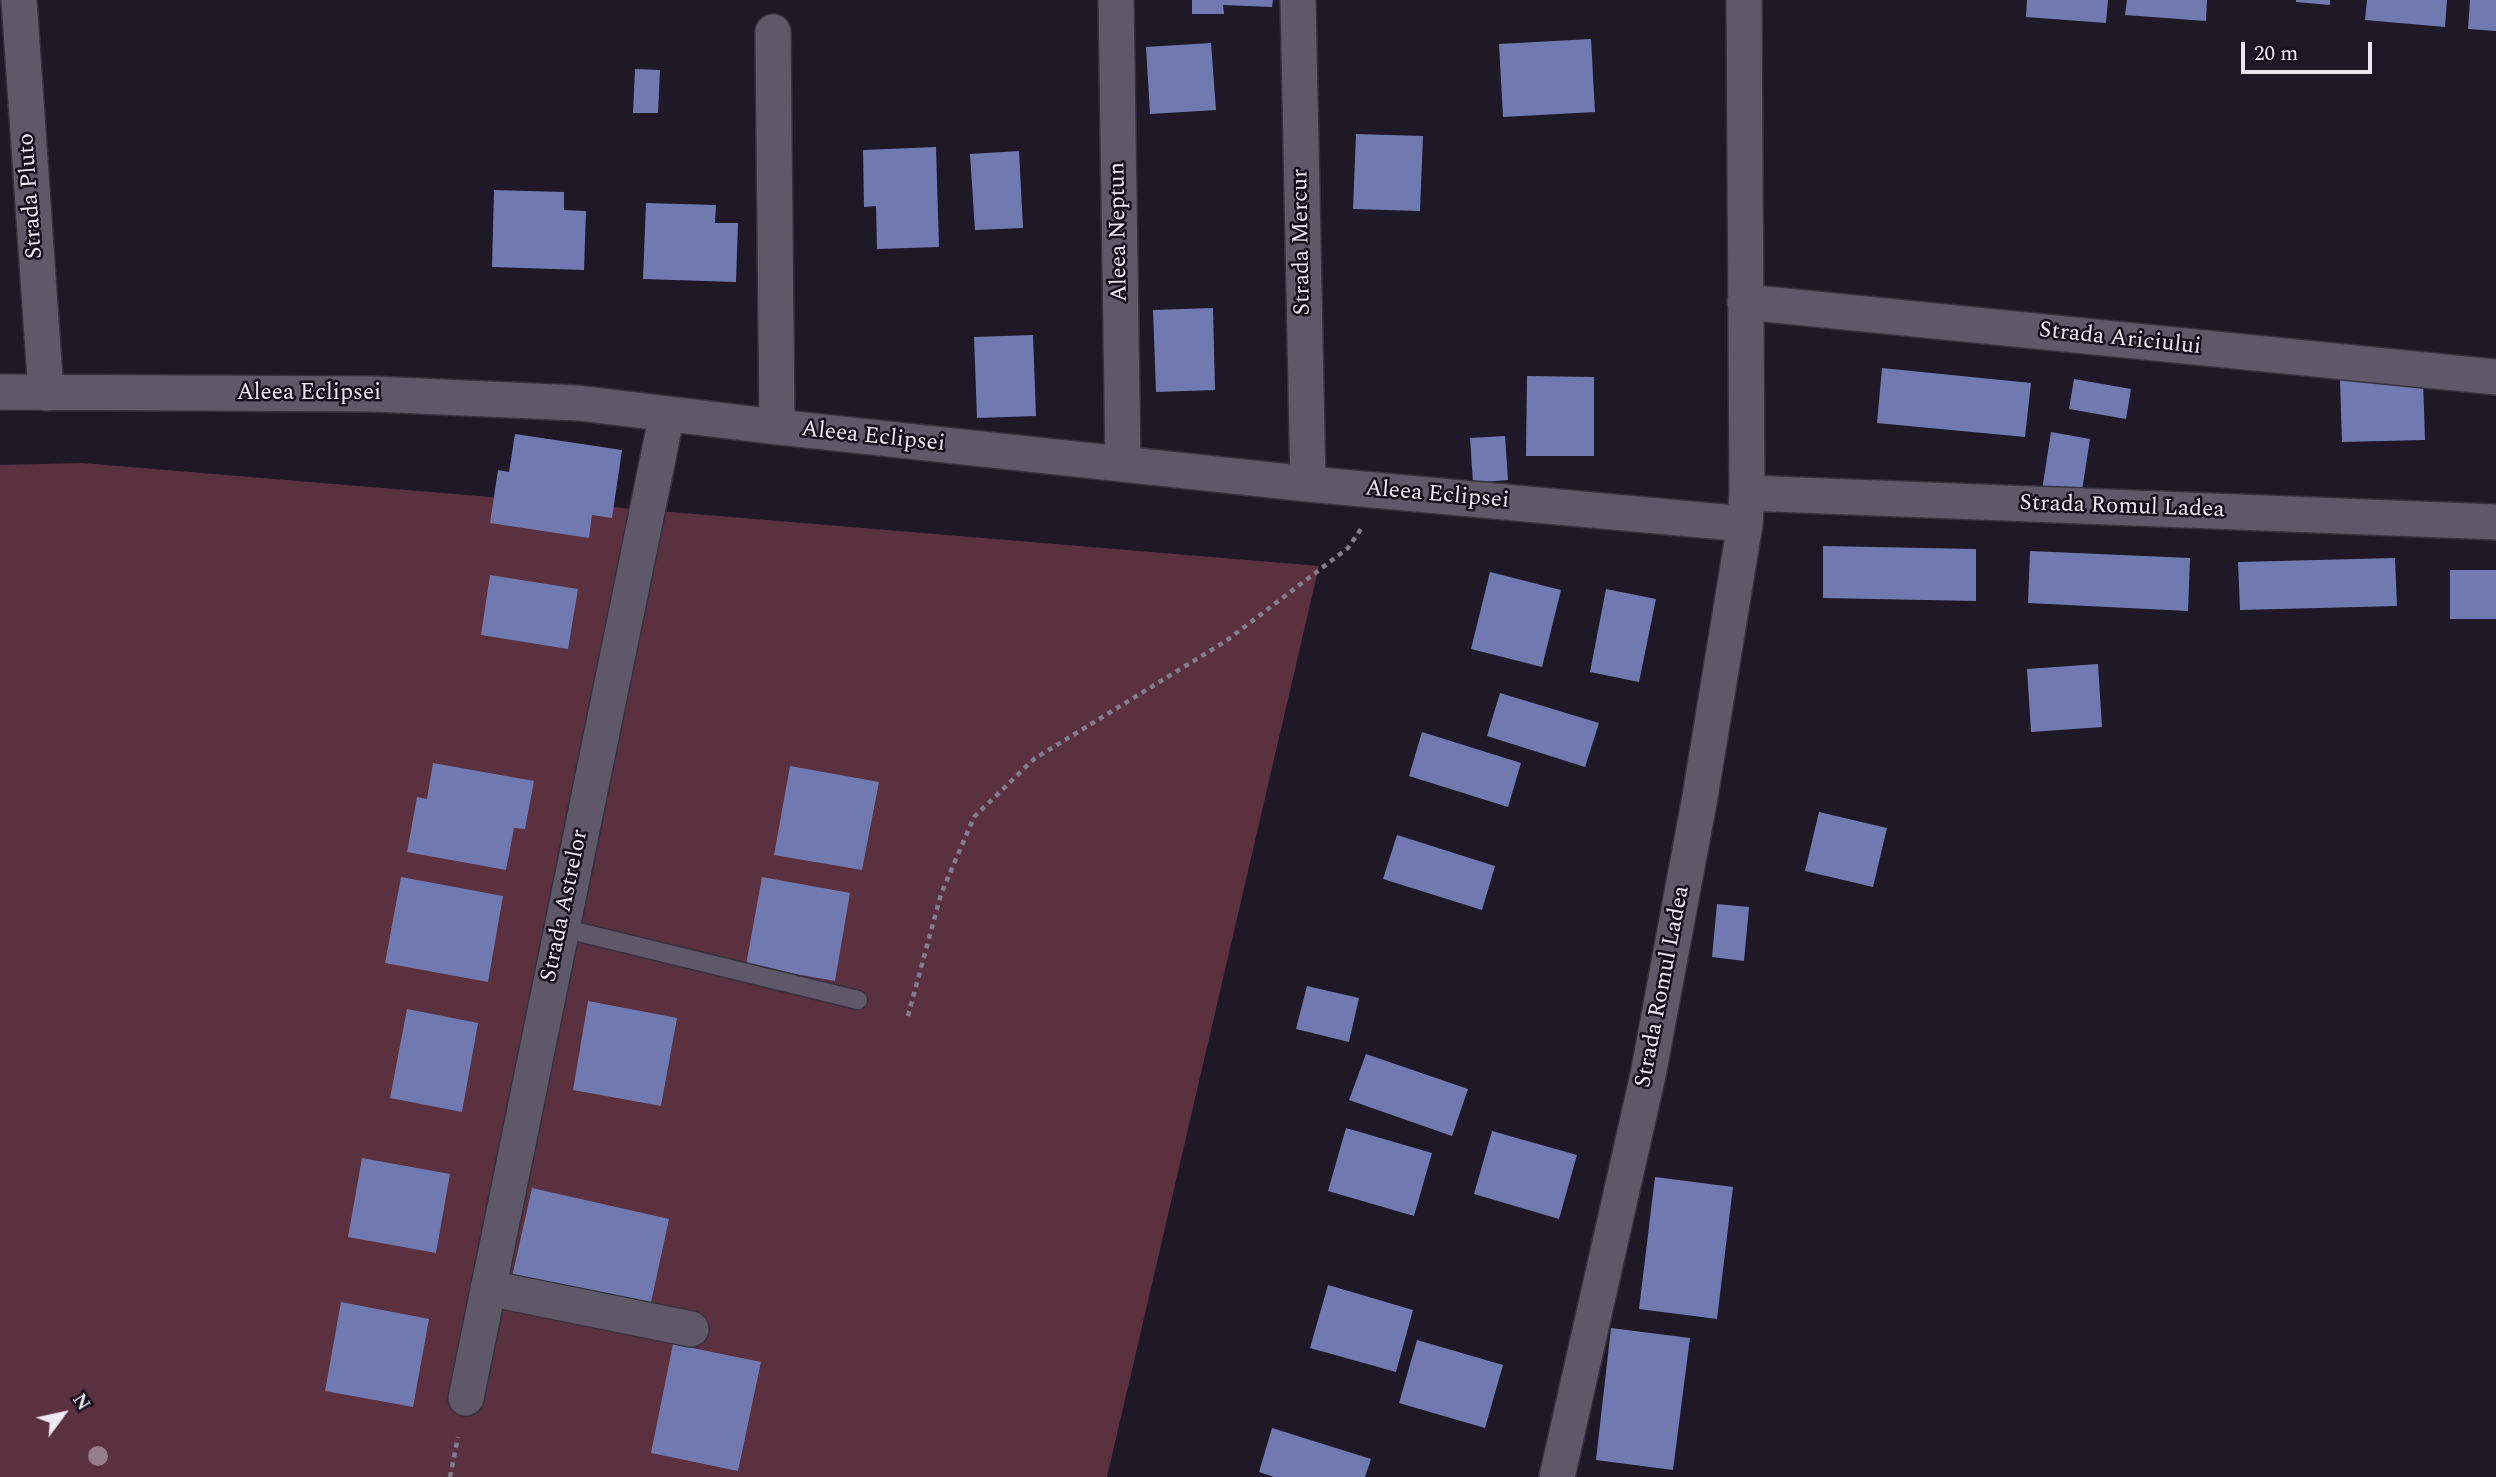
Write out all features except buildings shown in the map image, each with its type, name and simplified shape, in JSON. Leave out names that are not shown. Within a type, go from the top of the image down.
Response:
[{"type":"street","name":"Strada Pluto","points":[[19,0],[46,393]]},
{"type":"street","name":"Aleea Neptun","points":[[1116,0],[1124,464]]},
{"type":"street","name":"Strada Mercur","points":[[1298,0],[1308,484]]},
{"type":"street","name":"Strada Romul Ladea","points":[[1557,1477],[1648,1075],[1700,797],[1746,508],[1744,0]]},
{"type":"street","points":[[773,32],[777,427]]},
{"type":"street","name":"Strada Ariciului","points":[[1745,302],[2496,377]]},
{"type":"street","name":"Aleea Eclipsei","points":[[0,392],[373,394],[578,403],[1308,484],[1387,491],[1746,508]]},
{"type":"street","name":"Strada Astrelor","points":[[466,1398],[667,414]]},
{"type":"street","name":"Strada Romul Ladea","points":[[1746,508],[2496,522]]},
{"type":"street","points":[[488,1288],[691,1329]]},
{"type":"lane","points":[[562,928],[858,1000]]},
{"type":"path","points":[[908,1016],[941,894],[974,817],[1034,759],[1226,641],[1348,548],[1387,491]]},
{"type":"shaded area","points":[[82,463],[1319,566],[1107,1477],[0,1477],[0,465]]}]
